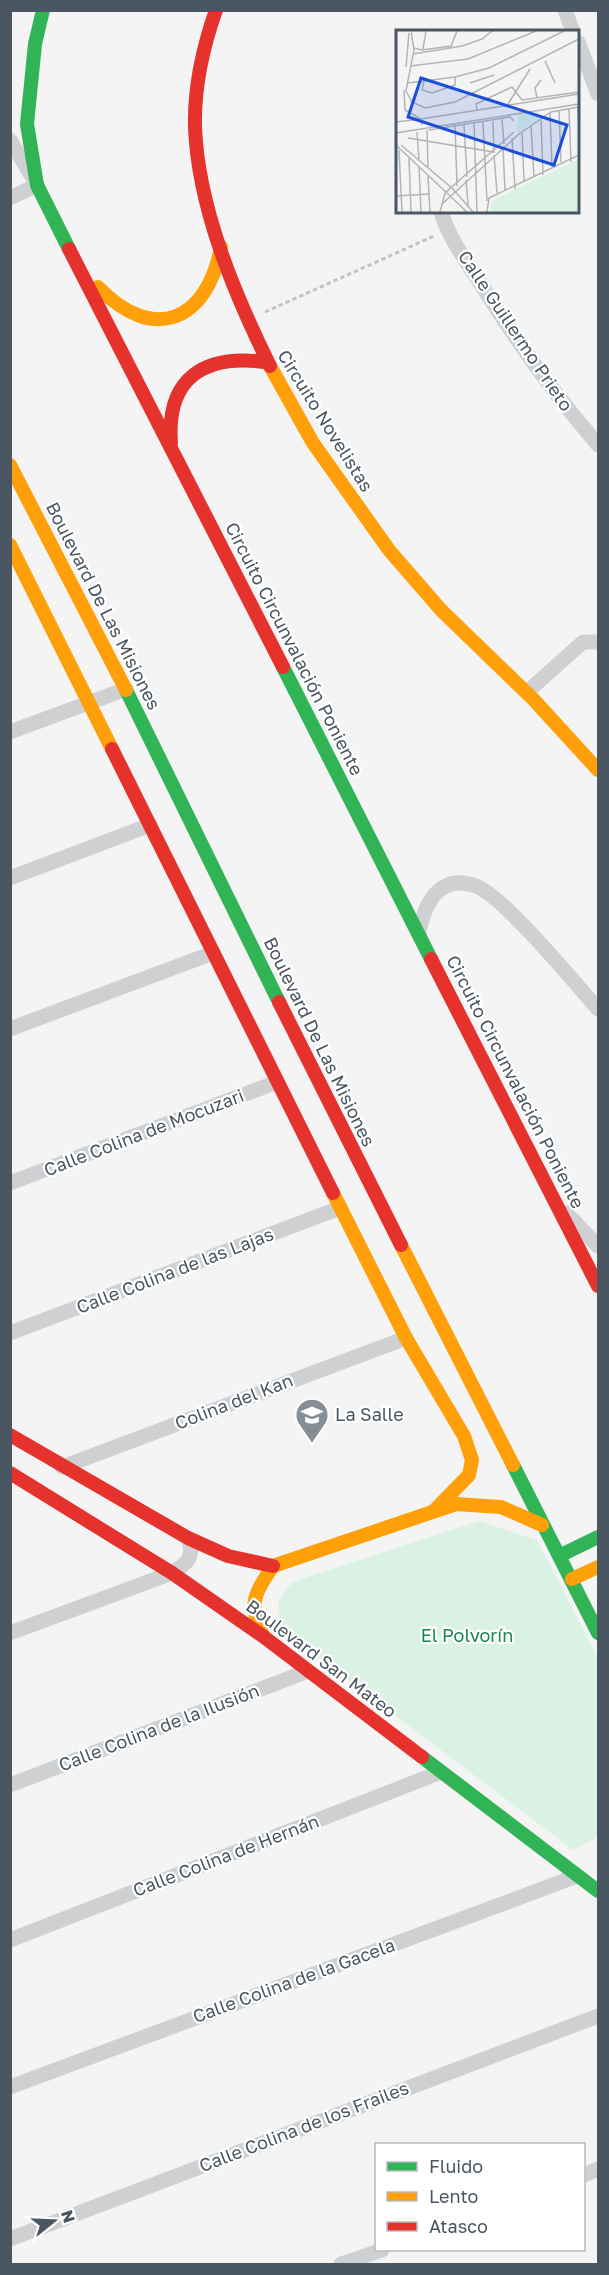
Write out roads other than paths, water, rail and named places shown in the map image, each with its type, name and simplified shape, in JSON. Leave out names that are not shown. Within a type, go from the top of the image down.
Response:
[{"type":"main road","name":"Circuito Circunvalación Poniente","points":[[43,10],[35,44],[27,124],[38,185],[85,273],[173,452],[598,1286]]},
{"type":"main road","name":"Circuito Novelistas","points":[[216,10],[207,34],[199,85],[196,137],[206,192],[221,247],[265,362],[343,487],[431,598],[527,692],[598,770]]},
{"type":"main road","points":[[85,273],[125,311],[150,321],[165,320],[187,309],[205,292],[216,271],[221,247]]},
{"type":"main road","points":[[173,452],[170,432],[171,412],[180,389],[194,371],[222,360],[248,358],[265,362]]},
{"type":"main road","name":"Boulevard De Las Misiones","points":[[10,465],[126,689],[312,1069],[598,1633]]},
{"type":"main road","points":[[10,545],[17,575],[90,703],[406,1338],[464,1436],[472,1460],[469,1475],[462,1485],[434,1511]]},
{"type":"main road","points":[[10,1436],[188,1538],[228,1556],[273,1566],[456,1504],[490,1503],[523,1513],[543,1526]]},
{"type":"main road","name":"Boulevard San Mateo","points":[[12,1475],[172,1573],[264,1637],[598,1891]]},
{"type":"main road","points":[[559,1556],[598,1537]]},
{"type":"main road","points":[[264,1637],[252,1617],[253,1604],[256,1592],[273,1566]]},
{"type":"main road","points":[[572,1579],[598,1567]]},
{"type":"street","points":[[565,10],[572,30]]},
{"type":"street","points":[[581,57],[598,94]]},
{"type":"street","points":[[10,140],[38,185],[10,198]]},
{"type":"street","name":"Calle Guillermo Prieto","points":[[441,213],[447,230],[506,324],[572,415],[598,446]]},
{"type":"street","points":[[527,692],[583,642],[598,642]]},
{"type":"street","points":[[10,732],[126,689]]},
{"type":"street","points":[[10,878],[150,825]]},
{"type":"street","points":[[419,932],[423,912],[429,898],[444,886],[458,883],[477,886],[499,901],[598,1009]]},
{"type":"street","points":[[10,1029],[213,953]]},
{"type":"street","name":"Calle Colina de Mocuzari","points":[[10,1183],[277,1082]]},
{"type":"street","points":[[556,1202],[598,1246]]},
{"type":"street","name":"Calle Colina de las Lajas","points":[[10,1333],[340,1208]]},
{"type":"street","name":"Colina del Kan","points":[[62,1467],[406,1338]]},
{"type":"street","points":[[10,1633],[172,1573],[191,1558],[193,1551],[188,1538]]},
{"type":"street","name":"Calle Colina de la Ilusión","points":[[10,1785],[308,1671]]},
{"type":"street","name":"Calle Colina de Hernán","points":[[10,1940],[441,1772]]},
{"type":"street","name":"Calle Colina de la Gacela","points":[[10,2087],[578,1876]]},
{"type":"street","name":"Calle Colina de los Frailes","points":[[10,2239],[598,2016]]},
{"type":"street","points":[[341,2265],[379,2251]]},
{"type":"place","name":"La Salle","points":[[312,1444]]},
{"type":"park label","name":"El Polvorín","points":[[467,1636]]}]
